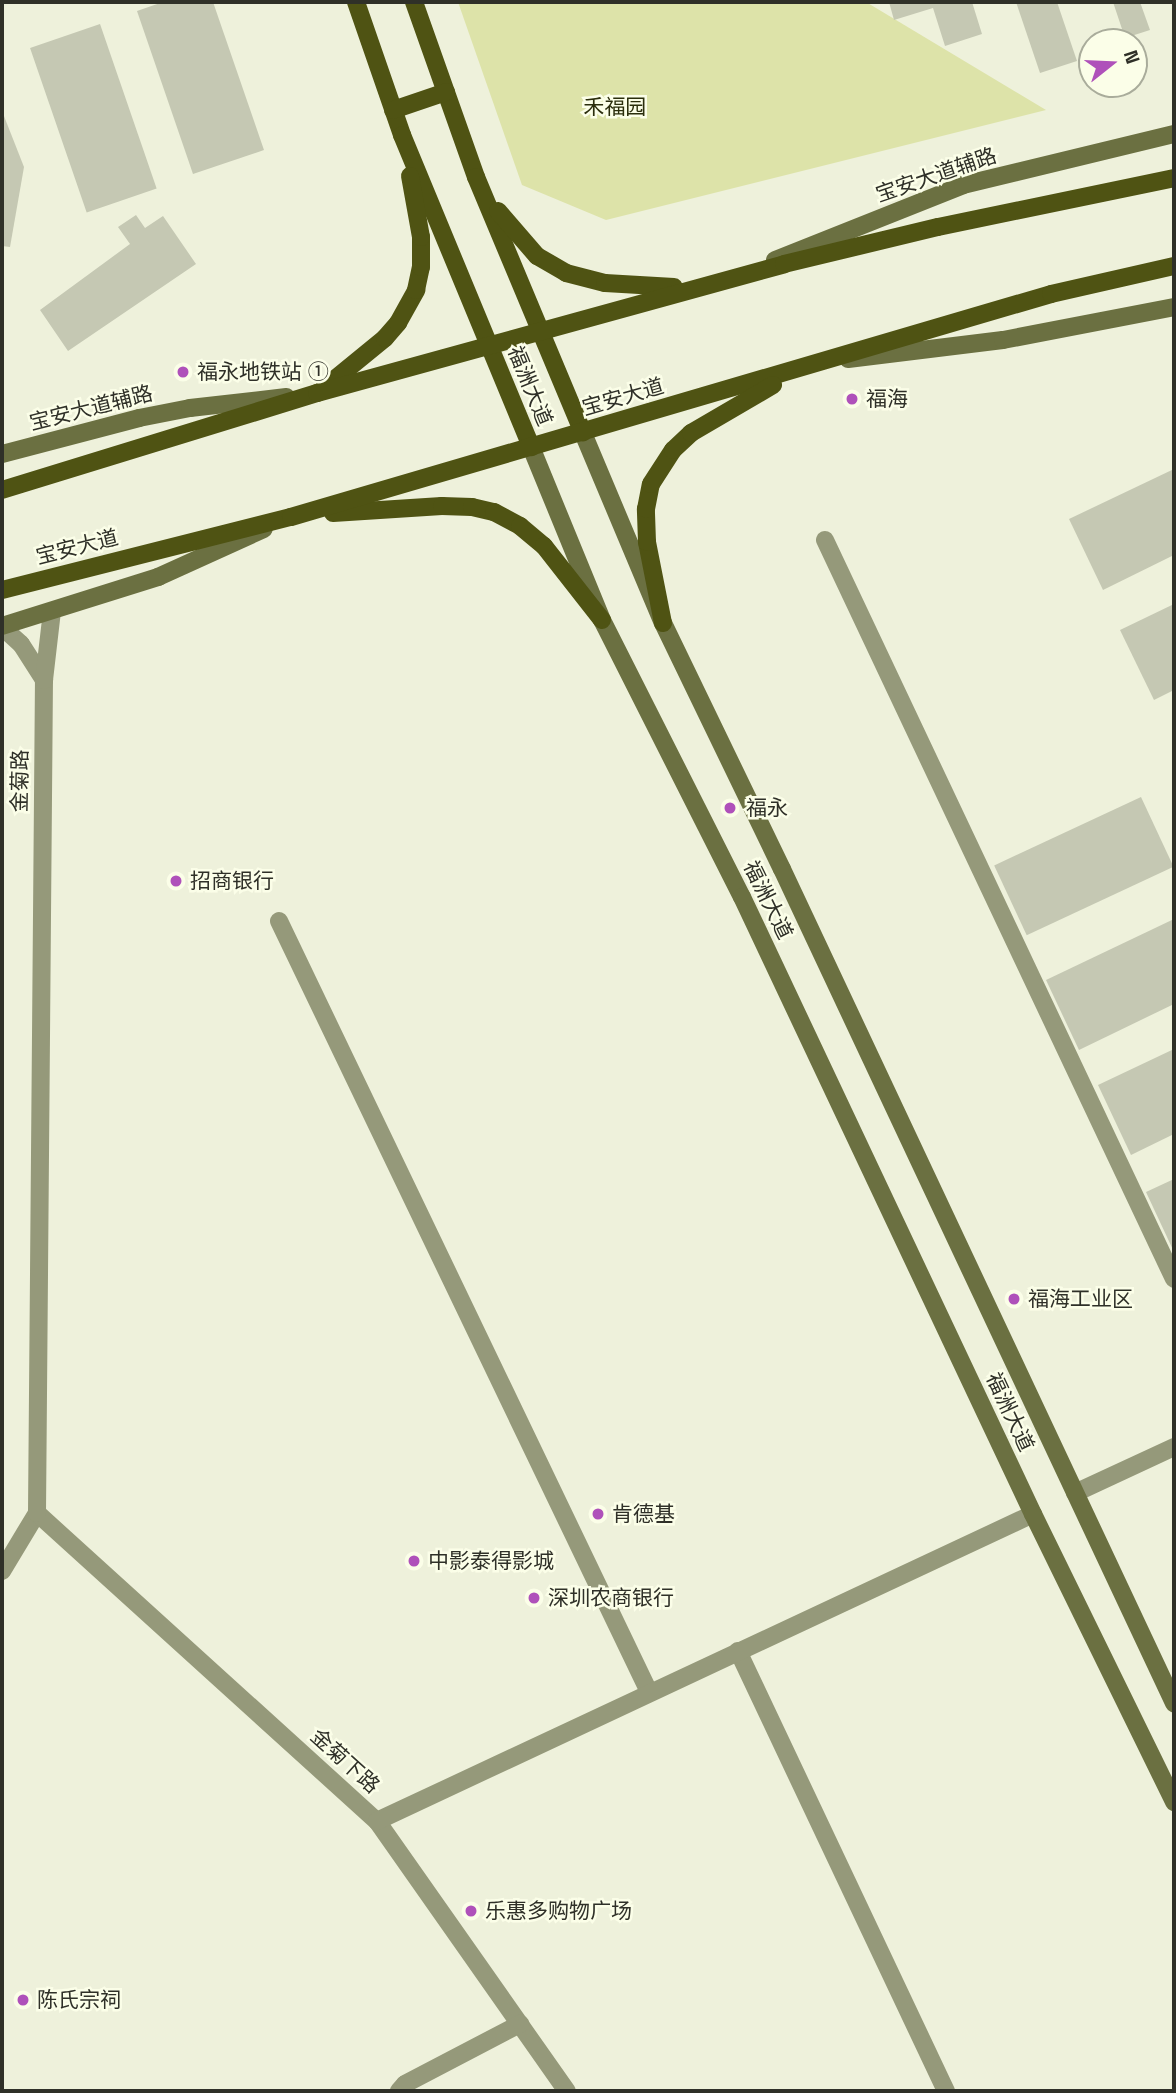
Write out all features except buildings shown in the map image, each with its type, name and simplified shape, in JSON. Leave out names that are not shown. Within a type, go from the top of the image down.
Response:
[{"type":"main road","name":"福洲大道","points":[[356,2],[402,135],[603,620],[742,897],[1033,1514],[1174,1802]]},
{"type":"main road","name":"福洲大道","points":[[414,2],[476,177],[663,623],[1174,1703]]},
{"type":"main road","points":[[393,110],[446,92]]},
{"type":"main road","name":"宝安大道辅路","points":[[719,281],[963,185],[1174,134]]},
{"type":"main road","points":[[317,393],[385,338],[398,323],[416,290],[421,267],[421,237],[402,135]]},
{"type":"main road","points":[[476,177],[519,237],[537,256],[566,273],[639,287],[674,287],[719,281]]},
{"type":"main road","points":[[2,490],[317,393],[719,281],[938,227],[1174,178]]},
{"type":"main road","name":"宝安大道","points":[[2,590],[291,517],[1051,294],[1174,266]]},
{"type":"main road","points":[[663,623],[649,554],[646,509],[652,484],[662,464],[673,450],[707,422],[759,392],[823,362],[1003,340],[1174,307]]},
{"type":"main road","name":"宝安大道辅路","points":[[2,454],[127,421],[190,408],[317,393]]},
{"type":"main road","points":[[2,627],[158,577],[291,517],[415,506],[472,507],[494,512],[520,526],[544,546],[603,620]]},
{"type":"street","points":[[825,540],[1174,1279]]},
{"type":"street","name":"金菊路","points":[[37,1514],[44,680],[52,611]]},
{"type":"street","points":[[2,627],[21,644],[44,680]]},
{"type":"street","points":[[279,921],[649,1692]]},
{"type":"street","points":[[1076,1493],[1174,1447]]},
{"type":"street","points":[[2,1571],[37,1514]]},
{"type":"street","name":"金菊下路","points":[[37,1514],[377,1821],[567,2091]]},
{"type":"street","points":[[377,1821],[1033,1514]]},
{"type":"street","points":[[738,1651],[946,2091]]},
{"type":"street","points":[[399,2091],[405,2084],[520,2024]]},
{"type":"green space","name":"禾福园","points":[[458,2],[866,2],[1046,110],[606,220],[522,185]]},
{"type":"place","name":"福永地铁站 ①","points":[[183,372]]},
{"type":"place","name":"福海","points":[[852,399]]},
{"type":"place","name":"福永","points":[[730,808]]},
{"type":"place","name":"招商银行","points":[[176,881]]},
{"type":"place","name":"福海工业区","points":[[1014,1299]]},
{"type":"place","name":"肯德基","points":[[598,1514]]},
{"type":"place","name":"中影泰得影城","points":[[414,1561]]},
{"type":"place","name":"深圳农商银行","points":[[534,1598]]},
{"type":"place","name":"乐惠多购物广场","points":[[471,1911]]},
{"type":"place","name":"陈氏宗祠","points":[[23,2000]]}]
